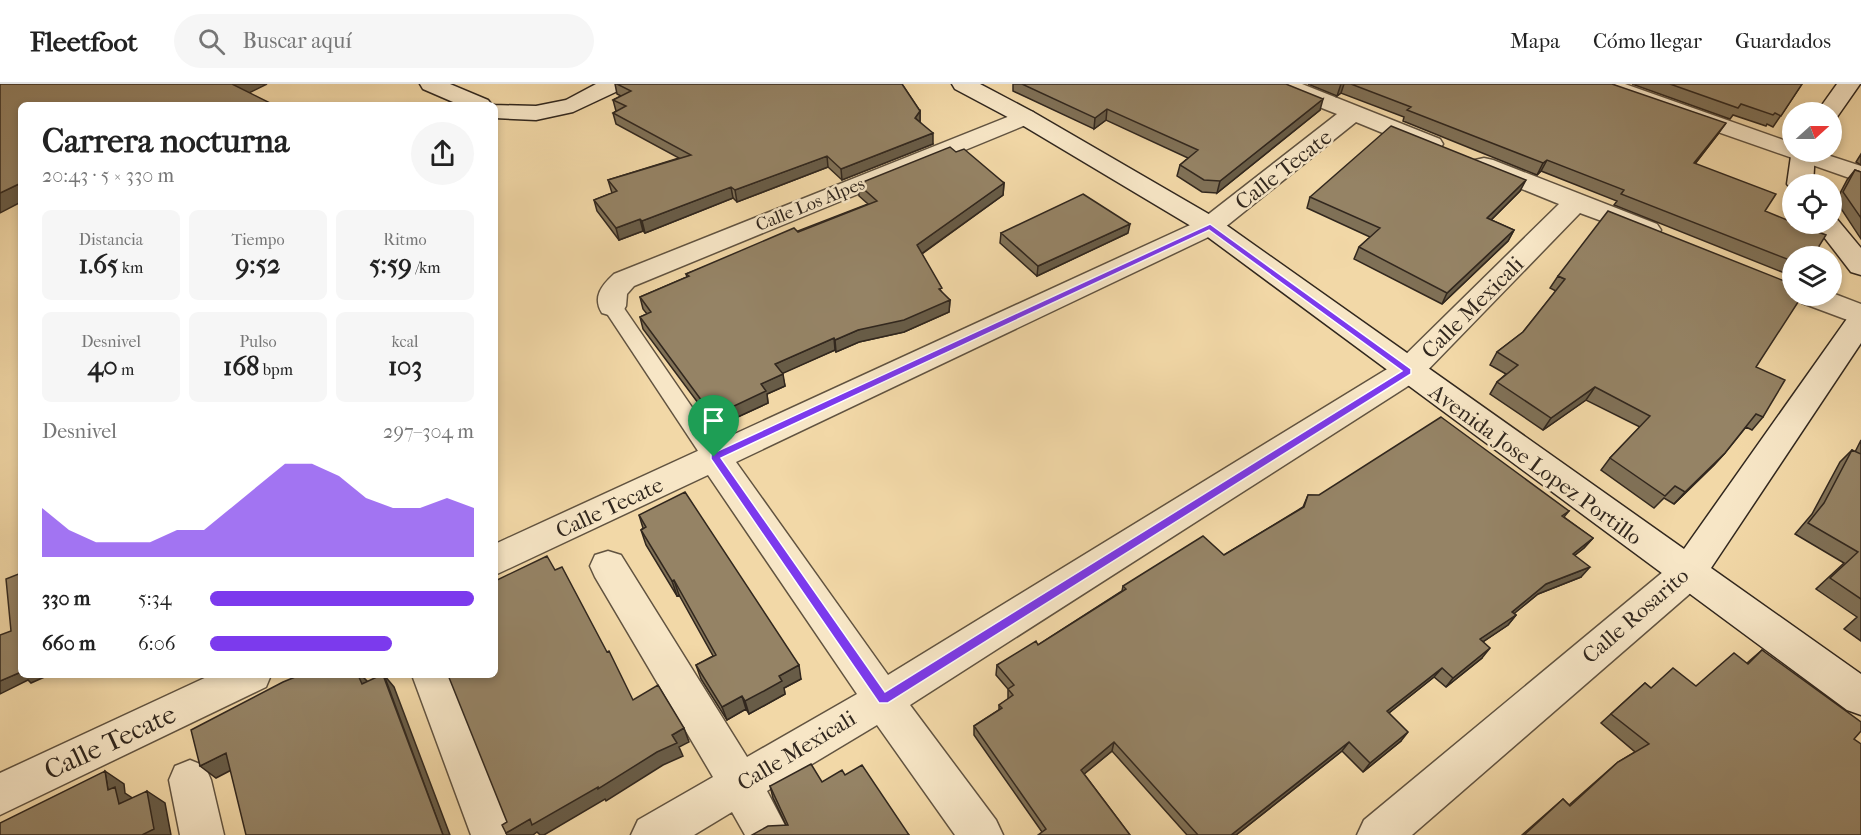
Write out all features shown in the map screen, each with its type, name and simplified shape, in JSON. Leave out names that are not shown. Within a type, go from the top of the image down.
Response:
[{"type":"street","points":[[431,84],[473,102]]},
{"type":"street","points":[[498,111],[536,113],[573,105],[615,84]]},
{"type":"street","name":"Avenida Jose Lopez Portillo","points":[[963,84],[1025,117],[1210,226],[1408,372],[1861,697]]},
{"type":"street","points":[[1282,84],[1673,240]]},
{"type":"street","points":[[1603,84],[1782,146]]},
{"type":"street","points":[[1836,102],[1849,84]]},
{"type":"street","name":"Calle Tecate","points":[[498,559],[1210,226],[1353,113]]},
{"type":"street","name":"Calle Los Alpes","points":[[612,306],[613,291],[624,280],[1025,117]]},
{"type":"street","points":[[1827,162],[1861,174]]},
{"type":"street","name":"Calle Mexicali","points":[[653,835],[884,700],[1408,372],[1576,202]]},
{"type":"street","points":[[1835,234],[1861,267]]},
{"type":"street","points":[[1835,306],[1861,317]]},
{"type":"street","name":"Calle Rosarito","points":[[1379,835],[1688,573],[1861,317]]},
{"type":"street","points":[[714,457],[981,835]]},
{"type":"street","points":[[608,566],[740,784],[768,835]]},
{"type":"street","name":"Calle Tecate","points":[[0,794],[246,678]]},
{"type":"street","points":[[431,678],[493,835]]},
{"type":"street","points":[[190,780],[202,835]]},
{"type":"lane","points":[[612,306],[714,457]]},
{"type":"building","points":[[0,84],[232,84],[268,102],[18,102],[18,184],[0,193]]},
{"type":"building","points":[[617,84],[902,84],[920,111],[915,118],[933,133],[841,169],[827,156],[735,190],[731,187],[642,221],[640,219],[616,228],[594,200],[617,191],[608,180],[691,155],[613,113],[626,106],[613,100],[631,91]]},
{"type":"building","points":[[1022,84],[1286,84],[1323,99],[1220,181],[1204,180],[1180,165],[1198,150],[1107,109],[1095,118]]},
{"type":"building","points":[[1351,84],[1612,84],[1726,123],[1694,163],[1776,194],[1765,211],[1782,218],[1782,234],[1826,235],[1819,246],[1782,246],[1782,257],[1621,194],[1624,190],[1547,160],[1543,163],[1407,110],[1411,107]]},
{"type":"building","points":[[1670,84],[1802,84],[1790,102],[1782,102],[1781,116],[1741,104],[1738,108]]},
{"type":"building","points":[[1391,126],[1526,180],[1487,218],[1514,230],[1447,293],[1359,247],[1380,228],[1310,197]]},
{"type":"building","points":[[950,147],[956,152],[964,149],[1004,183],[917,245],[942,288],[939,289],[950,300],[904,320],[858,330],[835,340],[834,338],[775,364],[783,374],[761,384],[766,391],[713,416],[640,317],[651,312],[640,297],[689,276],[686,274],[794,228],[798,232],[877,201],[858,184]]},
{"type":"building","points":[[1855,170],[1861,172],[1861,218],[1843,192]]},
{"type":"building","points":[[1083,194],[1130,224],[1038,266],[1001,233]]},
{"type":"building","points":[[1608,211],[1782,280],[1782,306],[1796,306],[1756,367],[1785,380],[1763,417],[1756,414],[1725,453],[1685,492],[1675,486],[1665,496],[1610,458],[1650,416],[1595,387],[1551,418],[1497,382],[1518,365],[1497,352],[1523,332],[1565,279],[1558,276]]},
{"type":"building","points":[[1441,417],[1569,511],[1562,516],[1593,538],[1573,554],[1590,567],[1546,584],[1512,612],[1516,615],[1480,639],[1490,648],[1453,678],[1442,668],[1387,711],[1408,732],[1370,763],[1349,742],[1231,835],[1198,835],[1114,742],[1081,770],[1130,835],[1038,835],[1046,829],[974,726],[1002,708],[999,705],[1013,695],[1008,689],[1014,685],[997,665],[1036,641],[1038,645],[1126,589],[1123,586],[1203,536],[1224,555],[1304,507],[1308,495],[1319,495]]},
{"type":"building","points":[[1852,450],[1861,454],[1861,599],[1830,578],[1858,552],[1808,523],[1824,503]]},
{"type":"building","points":[[685,492],[799,665],[779,676],[782,681],[764,691],[745,701],[742,696],[722,707],[696,665],[716,655],[674,580],[672,581],[641,530],[646,527],[639,515]]},
{"type":"building","points":[[547,556],[555,570],[562,567],[607,652],[609,651],[633,700],[658,685],[684,728],[672,735],[677,743],[657,752],[598,789],[598,787],[532,825],[530,819],[506,833],[502,825],[507,822],[449,678],[498,678],[498,580]]},
{"type":"building","points":[[18,574],[18,673],[0,681],[0,635],[11,631],[6,579]]},
{"type":"building","points":[[1762,650],[1861,722],[1861,731],[1854,739],[1861,744],[1861,835],[1524,835],[1563,799],[1570,806],[1618,762],[1649,744],[1611,714],[1645,683],[1651,688],[1673,668],[1696,686],[1734,653],[1748,664]]},
{"type":"building","points":[[293,678],[359,678],[362,684],[375,678],[384,678],[443,835],[246,835],[226,753],[200,766],[191,730]]},
{"type":"building","points":[[811,764],[822,782],[842,770],[845,775],[862,765],[909,835],[752,835],[768,826],[788,825],[770,786]]},
{"type":"building","points":[[105,771],[108,790],[115,787],[119,804],[147,791],[154,829],[142,835],[0,835],[0,823]]},
{"type":"route","points":[[1210,226],[1408,372],[884,700],[714,457],[1210,226]]}]
